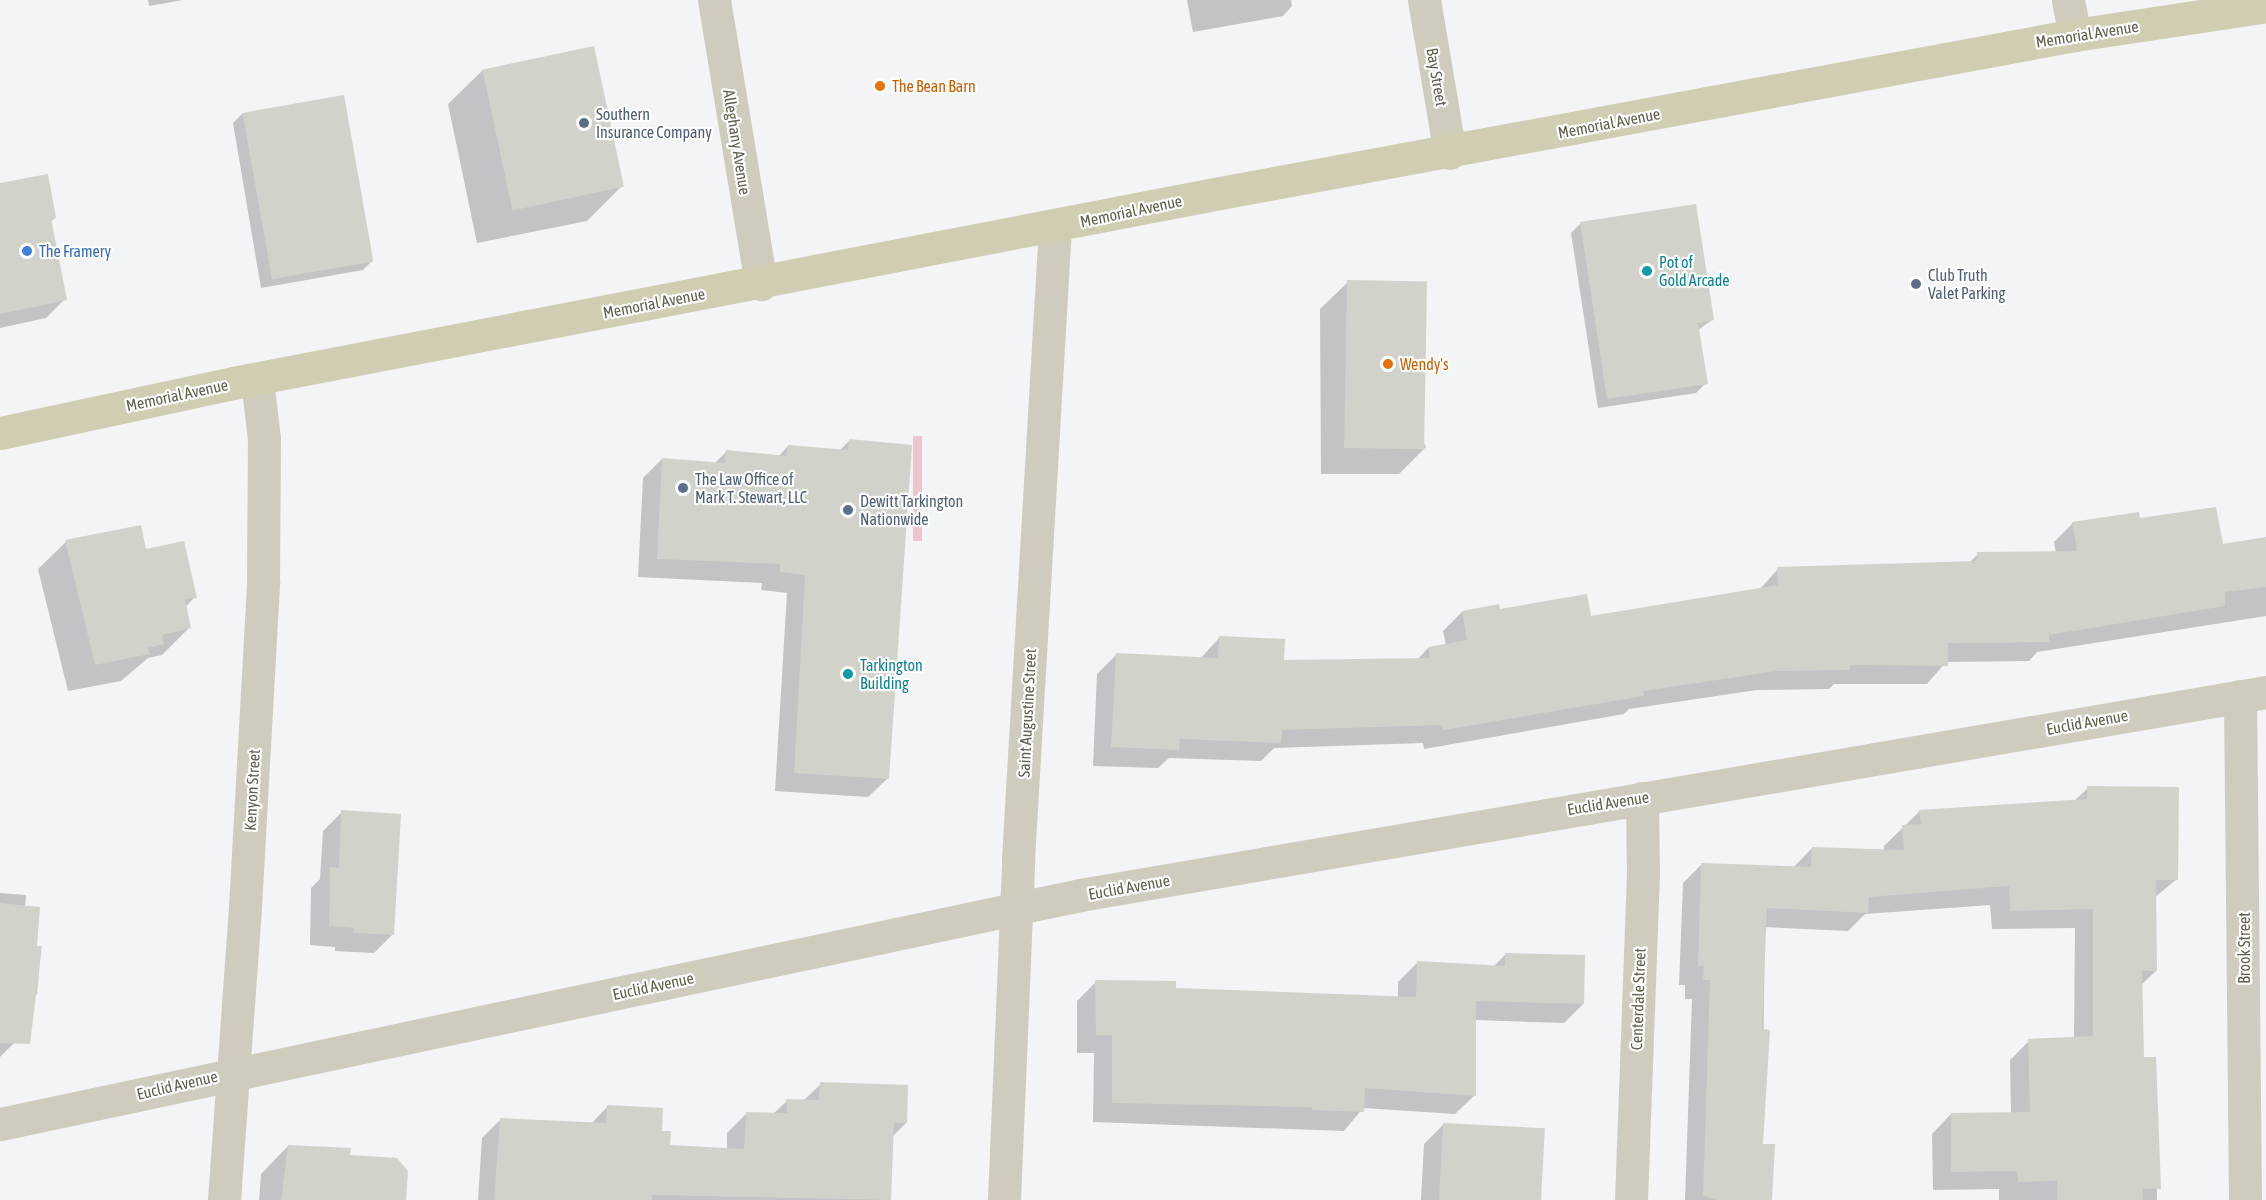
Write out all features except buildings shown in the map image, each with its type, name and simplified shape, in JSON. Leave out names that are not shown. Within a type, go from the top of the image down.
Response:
[{"type":"main road","name":"Memorial Avenue","points":[[0,434],[257,379],[1055,227],[2075,35],[2266,6]]},
{"type":"street","name":"Alleghany Avenue","points":[[714,0],[761,284]]},
{"type":"street","name":"Bay Street","points":[[1424,0],[1450,153]]},
{"type":"street","points":[[2068,0],[2075,35]]},
{"type":"street","name":"Saint Augustine Street","points":[[1004,1200],[1016,911],[1055,227]]},
{"type":"street","name":"Kenyon Street","points":[[224,1200],[230,1073],[245,907],[263,580],[264,439],[257,379]]},
{"type":"street","name":"Euclid Avenue","points":[[0,1124],[230,1073],[1016,911],[1080,895],[2253,694]]},
{"type":"street","name":"Brook Street","points":[[2245,1200],[2253,694]]},
{"type":"street","name":"Centerdale Street","points":[[1631,1200],[1643,873],[1642,798]]},
{"type":"shaded area","points":[[913,436],[922,436],[922,541],[913,541]]},
{"type":"place","name":"The Bean Barn","points":[[880,86]]},
{"type":"place","name":"Southern Insurance Company","points":[[584,123]]},
{"type":"place","name":"The Framery","points":[[27,251]]},
{"type":"place","name":"Pot of Gold Arcade","points":[[1647,271]]},
{"type":"place","name":"Club Truth Valet Parking","points":[[1916,284]]},
{"type":"place","name":"Wendy's","points":[[1388,364]]},
{"type":"place","name":"The Law Office of Mark T. Stewart, LLC","points":[[683,488]]},
{"type":"place","name":"Dewitt Tarkington Nationwide","points":[[848,510]]},
{"type":"place","name":"Tarkington Building","points":[[848,674]]}]
